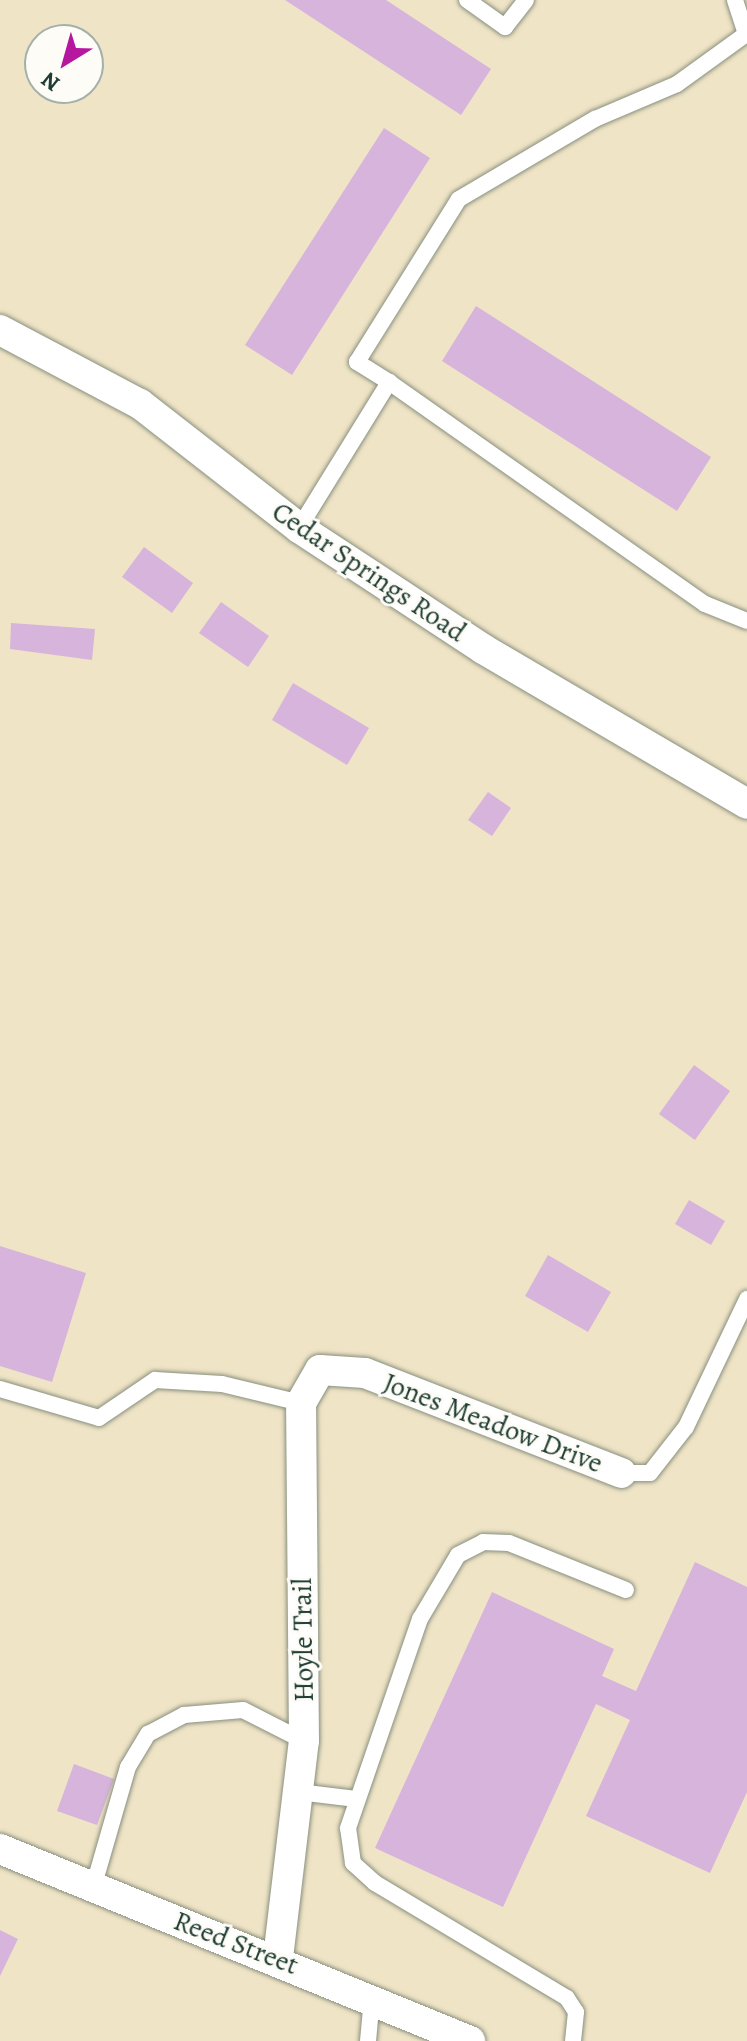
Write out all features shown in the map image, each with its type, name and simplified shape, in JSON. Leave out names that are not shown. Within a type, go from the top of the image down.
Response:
[{"type":"street","name":"Cedar Springs Road","points":[[0,330],[140,404],[299,528],[483,649],[747,804]]},
{"type":"street","name":"Jones Meadow Drive","points":[[301,1403],[320,1370],[365,1373],[621,1473]]},
{"type":"street","name":"Hoyle Trail","points":[[278,1958],[304,1741],[301,1403]]},
{"type":"street","name":"Reed Street","points":[[0,1849],[278,1958],[470,2041]]},
{"type":"lane","points":[[467,0],[505,27],[526,0]]},
{"type":"lane","points":[[735,0],[746,34],[677,84],[595,119],[459,199],[357,362],[705,604],[747,621]]},
{"type":"lane","points":[[299,528],[389,382]]},
{"type":"lane","points":[[621,1473],[650,1473],[686,1427],[747,1299]]},
{"type":"lane","points":[[0,1389],[99,1418],[155,1380],[222,1384],[301,1403]]},
{"type":"lane","points":[[573,2041],[576,2012],[549,1984],[359,1871],[348,1828],[420,1619],[458,1555],[483,1542],[509,1543],[626,1590]]},
{"type":"lane","points":[[93,1888],[128,1767],[148,1734],[184,1715],[243,1710],[304,1741]]},
{"type":"lane","points":[[298,1792],[357,1799]]},
{"type":"lane","points":[[368,2041],[372,1998]]},
{"type":"building","points":[[285,0],[386,0],[491,69],[461,115]]},
{"type":"building","points":[[384,128],[430,158],[292,375],[245,345]]},
{"type":"building","points":[[476,306],[711,457],[677,511],[442,361]]},
{"type":"building","points":[[144,547],[193,583],[172,613],[122,577]]},
{"type":"building","points":[[221,602],[269,636],[248,667],[199,633]]},
{"type":"building","points":[[11,623],[95,629],[92,660],[10,649]]},
{"type":"building","points":[[293,683],[369,728],[347,765],[272,720]]},
{"type":"building","points":[[488,792],[511,808],[492,836],[468,820]]},
{"type":"building","points":[[694,1065],[730,1091],[695,1140],[659,1114]]},
{"type":"building","points":[[689,1200],[725,1221],[711,1245],[675,1224]]},
{"type":"building","points":[[0,1246],[86,1273],[52,1382],[0,1366]]},
{"type":"building","points":[[548,1255],[611,1292],[588,1332],[525,1296]]},
{"type":"building","points":[[695,1562],[747,1587],[747,1792],[710,1873],[586,1816],[630,1720],[596,1704],[503,1907],[375,1848],[492,1592],[614,1649],[602,1676],[636,1691]]},
{"type":"building","points":[[74,1764],[114,1779],[97,1825],[57,1811]]},
{"type":"building","points":[[0,1930],[18,1939],[0,1976]]}]
